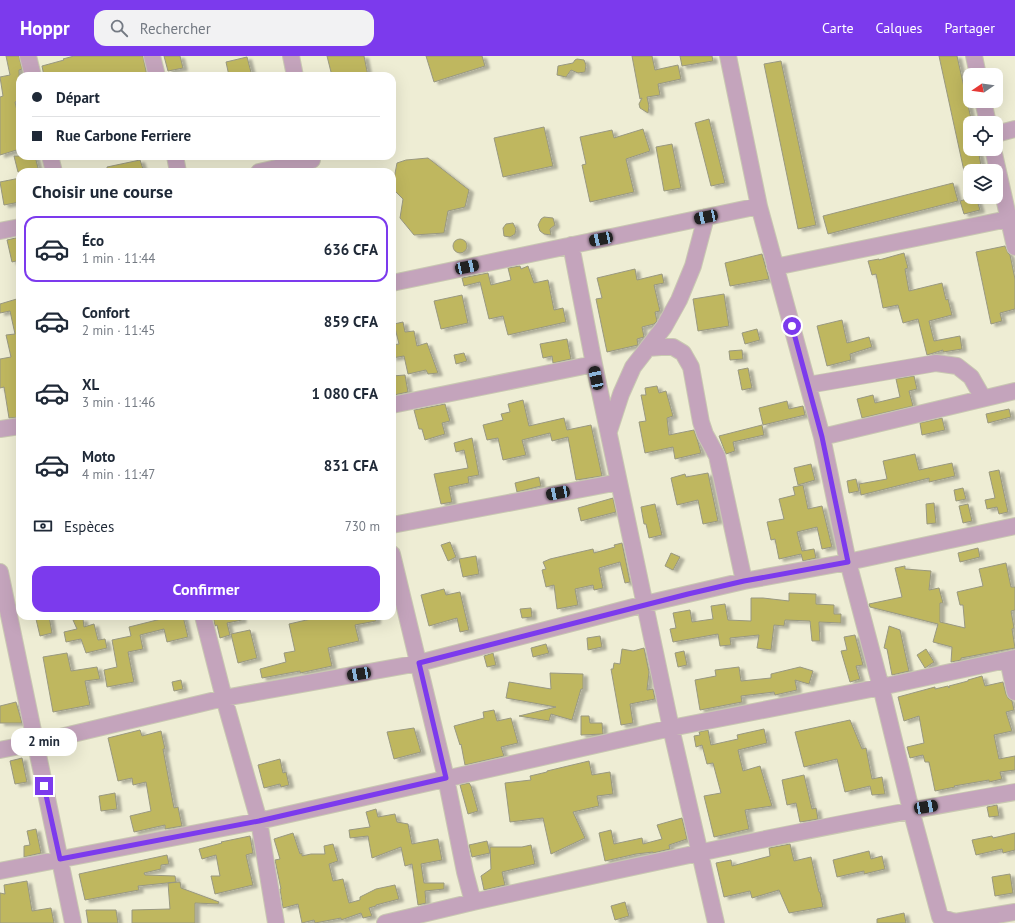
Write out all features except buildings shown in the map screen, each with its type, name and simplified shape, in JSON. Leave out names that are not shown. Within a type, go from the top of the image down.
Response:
[{"type":"street","points":[[28,56],[32,72]]},
{"type":"street","points":[[152,56],[156,72]]},
{"type":"street","points":[[291,56],[294,72]]},
{"type":"street","points":[[728,56],[759,206],[822,437],[848,562],[881,687],[911,810],[940,917],[955,922],[1015,912]]},
{"type":"street","points":[[974,56],[977,68]]},
{"type":"street","points":[[1003,132],[1015,129]]},
{"type":"street","points":[[994,156],[1015,247]]},
{"type":"street","points":[[283,168],[312,163]]},
{"type":"street","points":[[396,282],[759,206]]},
{"type":"street","points":[[608,432],[621,394],[633,367],[664,326],[679,300],[693,266],[706,217]]},
{"type":"street","points":[[776,267],[1008,219]]},
{"type":"street","points":[[0,231],[16,228]]},
{"type":"street","points":[[571,245],[608,432],[671,728],[716,923]]},
{"type":"street","points":[[648,348],[673,347],[684,353],[692,367],[705,434],[717,456],[744,581]]},
{"type":"street","points":[[808,385],[936,363],[957,366],[971,376],[983,398]]},
{"type":"street","points":[[396,404],[594,364]]},
{"type":"street","points":[[822,437],[1015,391]]},
{"type":"street","points":[[0,429],[16,427]]},
{"type":"street","points":[[396,524],[619,482]]},
{"type":"street","points":[[0,750],[224,698],[419,663],[645,604],[744,581],[848,562],[1015,526]]},
{"type":"street","points":[[396,570],[446,778],[465,872],[473,902]]},
{"type":"street","points":[[0,572],[73,923]]},
{"type":"street","points":[[204,620],[224,698],[259,821],[276,923]]},
{"type":"street","points":[[0,871],[259,821],[671,728],[881,687],[1012,659],[1015,692]]},
{"type":"street","points":[[385,923],[700,852],[911,810],[1015,792]]},
{"type":"route","points":[[44,786],[60,859],[259,821],[446,778],[419,663],[645,604],[744,581],[848,562],[822,437],[792,326]]}]
